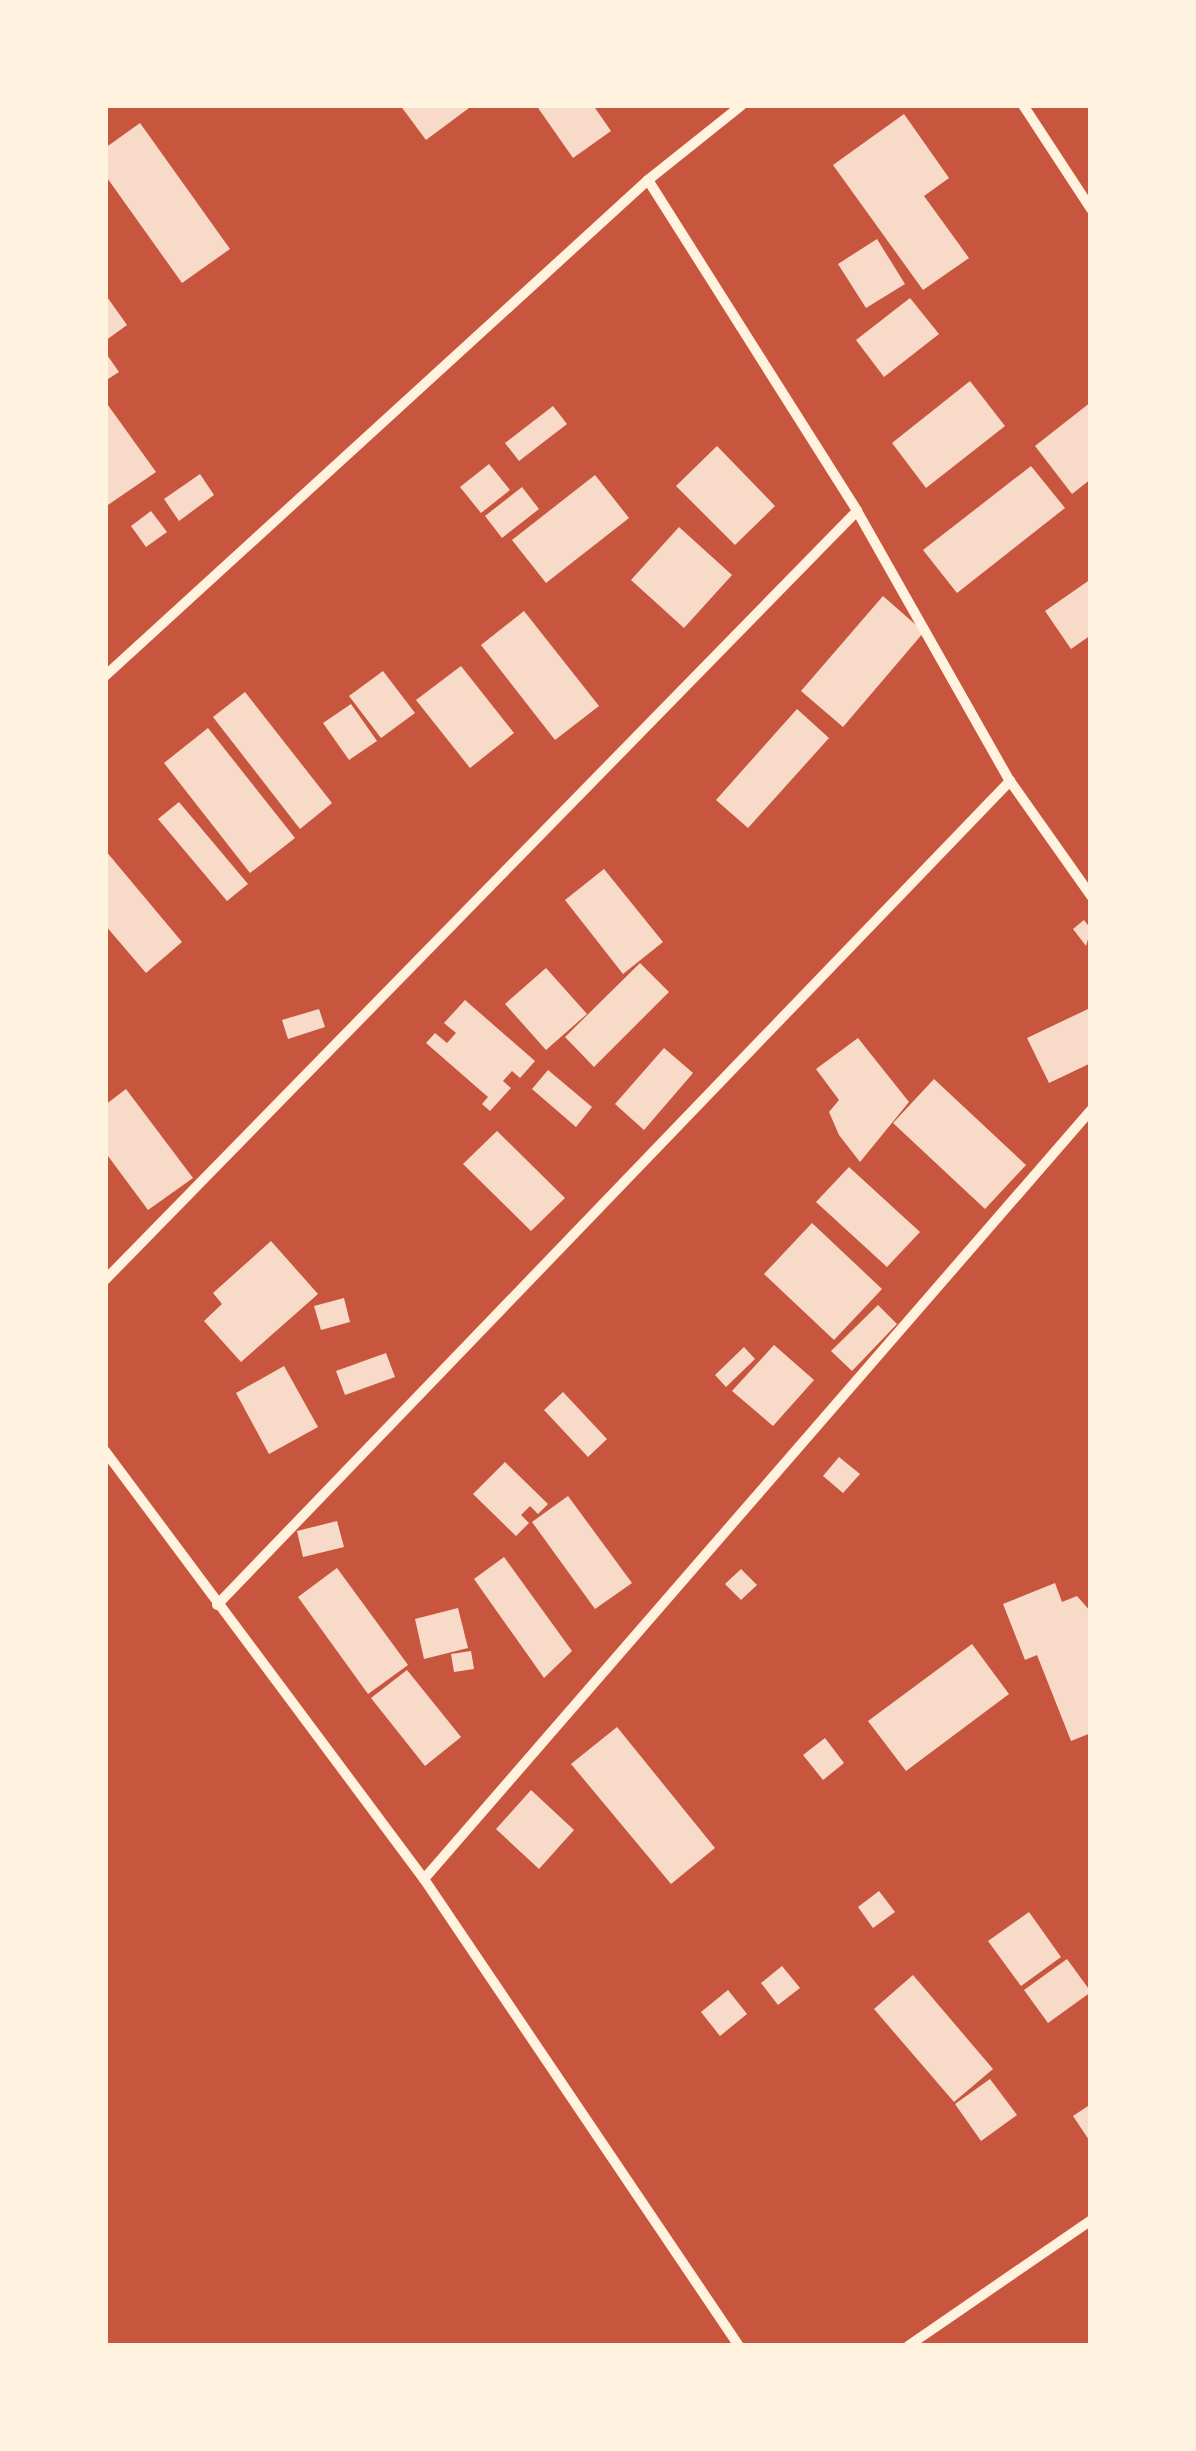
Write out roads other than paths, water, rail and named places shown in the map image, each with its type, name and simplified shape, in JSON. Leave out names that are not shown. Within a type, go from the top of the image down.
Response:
[{"type":"street","points":[[105,676],[648,180],[742,105]]},
{"type":"street","points":[[1022,105],[1091,209]]},
{"type":"street","points":[[648,180],[857,511],[1010,781],[1091,896]]},
{"type":"street","points":[[105,1280],[857,511]]},
{"type":"street","points":[[217,1605],[1010,781]]},
{"type":"street","points":[[424,1879],[1091,1110]]},
{"type":"street","points":[[105,1451],[424,1879],[739,2346]]},
{"type":"street","points":[[908,2346],[1091,2220]]}]
